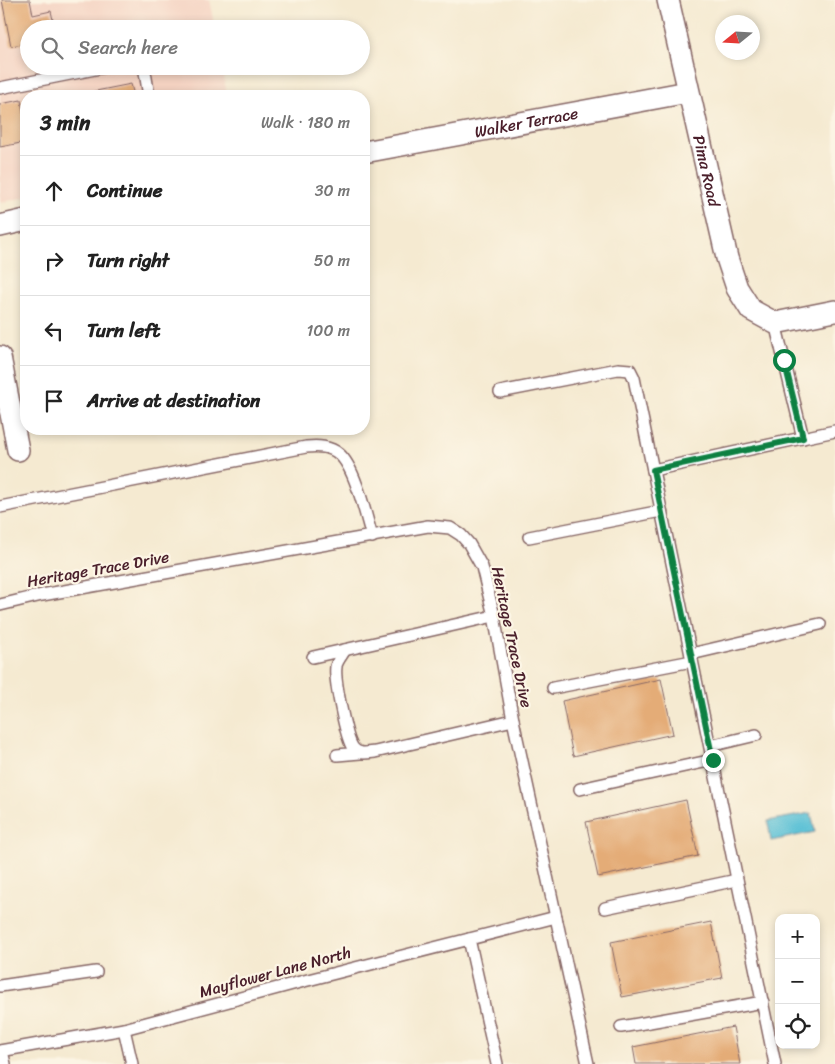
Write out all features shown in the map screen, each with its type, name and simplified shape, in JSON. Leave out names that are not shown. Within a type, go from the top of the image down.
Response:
[{"type":"street","name":"Pima Road","points":[[668,0],[727,258],[737,288],[751,310],[775,324]]},
{"type":"street","name":"Walker Terrace","points":[[370,151],[688,92]]},
{"type":"street","points":[[0,226],[20,221]]},
{"type":"street","points":[[775,324],[835,312]]},
{"type":"street","points":[[0,356],[18,450]]},
{"type":"lane","points":[[0,88],[65,75]]},
{"type":"lane","points":[[146,75],[148,90]]},
{"type":"lane","points":[[775,324],[803,438]]},
{"type":"lane","points":[[500,392],[618,369],[630,370],[634,378],[775,1064]]},
{"type":"lane","points":[[653,470],[835,431]]},
{"type":"lane","points":[[0,507],[306,447],[320,446],[331,448],[346,461],[372,537]]},
{"type":"lane","points":[[529,537],[661,511]]},
{"type":"lane","name":"Heritage Trace Drive","points":[[0,605],[42,595],[428,526],[450,528],[461,535],[469,544],[482,567],[494,616],[513,720],[588,1064]]},
{"type":"lane","points":[[313,658],[494,616]]},
{"type":"lane","points":[[553,688],[692,658],[820,624]]},
{"type":"lane","points":[[345,650],[336,666],[339,693],[347,732],[353,748],[360,753]]},
{"type":"lane","points":[[337,755],[375,752],[513,720]]},
{"type":"lane","points":[[710,746],[756,735]]},
{"type":"lane","points":[[580,789],[713,760]]},
{"type":"lane","points":[[605,908],[737,880]]},
{"type":"lane","name":"Mayflower Lane North","points":[[1,1051],[124,1029],[556,918]]},
{"type":"lane","points":[[469,939],[497,1064]]},
{"type":"lane","points":[[0,986],[96,972]]},
{"type":"lane","points":[[621,1027],[762,1002]]},
{"type":"lane","points":[[124,1029],[132,1064]]},
{"type":"lane","points":[[1,1051],[6,1064]]},
{"type":"shaded area","points":[[0,0],[209,0],[213,20],[20,20],[20,75],[224,75],[226,90],[20,90],[20,198],[0,201]]},
{"type":"water","points":[[811,813],[815,832],[771,841],[768,821]]},
{"type":"building","points":[[2,0],[30,0],[33,15],[51,11],[53,20],[20,20],[20,44],[11,46]]},
{"type":"building","points":[[131,84],[132,90],[101,90]]},
{"type":"building","points":[[20,100],[20,143],[0,147],[0,104]]},
{"type":"building","points":[[661,679],[673,734],[573,756],[562,701]]},
{"type":"building","points":[[686,800],[698,856],[598,877],[586,822]]},
{"type":"building","points":[[711,922],[722,978],[622,997],[611,942]]},
{"type":"building","points":[[733,1027],[740,1064],[636,1064],[633,1047]]},
{"type":"route","points":[[713,760],[653,470],[803,438],[784,360]]}]
